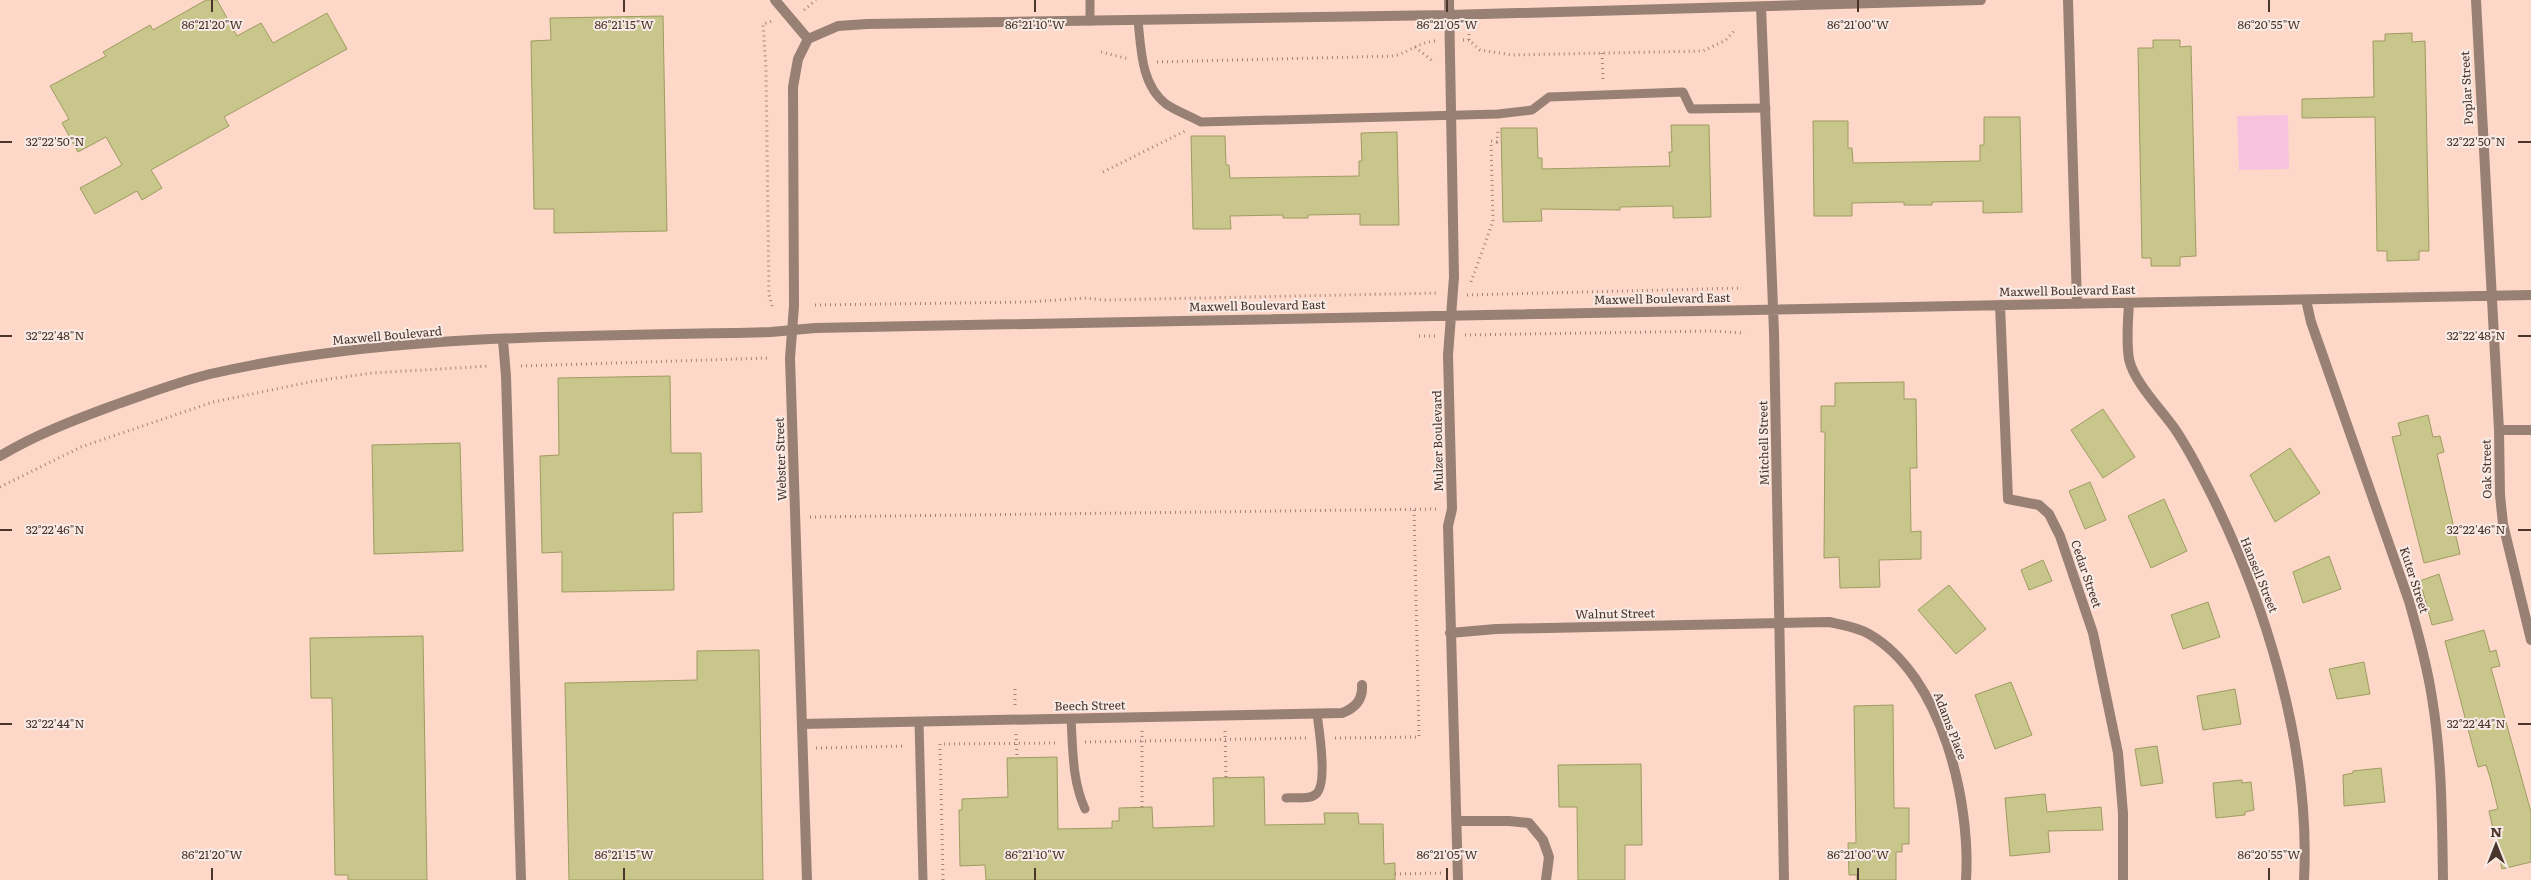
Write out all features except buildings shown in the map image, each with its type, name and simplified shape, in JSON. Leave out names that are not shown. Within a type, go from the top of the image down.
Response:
[{"type":"street","points":[[775,0],[808,39],[838,26],[867,24],[1449,15],[1981,0]]},
{"type":"street","name":"Mulzer Boulevard","points":[[1449,0],[1454,277],[1450,335],[1452,509],[1448,526],[1458,876]]},
{"type":"street","points":[[2068,0],[2076,304]]},
{"type":"street","name":"Poplar Street","points":[[2476,0],[2490,295]]},
{"type":"street","name":"Mitchell Street","points":[[1761,7],[1774,310],[1784,880]]},
{"type":"street","name":"Webster Street","points":[[807,880],[790,358],[793,330],[793,86],[798,59],[808,39]]},
{"type":"street","name":"Oak Street","points":[[2490,295],[2503,524],[2531,640]]},
{"type":"street","name":"Maxwell Boulevard East","points":[[793,330],[1451,315],[2531,295]]},
{"type":"street","name":"Kuter Street","points":[[2306,300],[2310,322],[2408,601],[2421,645],[2436,727],[2442,793],[2444,880]]},
{"type":"street","name":"Hansell Street","points":[[2129,303],[2130,360],[2135,373],[2177,432],[2203,478],[2242,563],[2270,640],[2286,698],[2297,761],[2302,817],[2304,880]]},
{"type":"street","name":"Cedar Street","points":[[2000,305],[2008,499],[2039,505],[2049,514],[2060,536],[2093,634],[2118,753],[2123,813],[2123,880]]},
{"type":"street","name":"Maxwell Boulevard","points":[[0,456],[68,423],[150,392],[210,374],[380,347],[502,340],[793,330]]},
{"type":"street","points":[[502,340],[505,366],[521,880]]},
{"type":"street","points":[[2499,430],[2531,430]]},
{"type":"street","name":"Adams Place","points":[[1779,623],[1829,622],[1848,626],[1868,634],[1886,646],[1908,668],[1930,706],[1950,758],[1966,834],[1966,880]]},
{"type":"street","name":"Walnut Street","points":[[1450,633],[1496,629],[1779,623]]},
{"type":"street","name":"Beech Street","points":[[802,724],[1342,713],[1351,710],[1359,701],[1362,685]]},
{"type":"street","points":[[1457,821],[1528,823],[1543,840],[1549,857],[1546,880]]},
{"type":"lane","points":[[1090,0],[1090,21]]},
{"type":"lane","points":[[1138,20],[1143,63],[1151,85],[1165,103],[1201,122],[1498,114],[1532,110],[1549,97],[1683,92],[1691,109],[1766,108]]},
{"type":"lane","points":[[1286,798],[1316,795],[1321,788],[1321,749],[1317,714]]},
{"type":"lane","points":[[1071,719],[1074,774],[1078,794],[1084,809]]},
{"type":"lane","points":[[919,722],[923,880]]},
{"type":"path","points":[[772,306],[769,295],[766,69],[763,24],[789,16]]},
{"type":"path","points":[[1101,52],[1143,63],[1395,56],[1409,51],[1422,42],[1449,40],[1469,40],[1480,50],[1512,55],[1703,51],[1726,40],[1734,31]]},
{"type":"path","points":[[1602,53],[1603,95]]},
{"type":"path","points":[[1466,294],[1493,221],[1491,141],[1497,142],[1498,114]]},
{"type":"path","points":[[1104,172],[1201,122]]},
{"type":"path","points":[[815,305],[1028,302],[1086,298],[1105,300],[1742,288]]},
{"type":"path","points":[[1419,336],[1710,330],[1745,333]]},
{"type":"path","points":[[0,487],[81,447],[213,402],[287,385],[362,375],[460,366],[770,358]]},
{"type":"path","points":[[795,517],[1452,509]]},
{"type":"path","points":[[1225,716],[1226,778]]},
{"type":"path","points":[[1142,718],[1142,808]]},
{"type":"path","points":[[802,748],[940,744]]},
{"type":"path","points":[[1395,874],[1458,876]]},
{"type":"shaded area","points":[[2288,115],[2289,169],[2239,170],[2237,116]]}]
